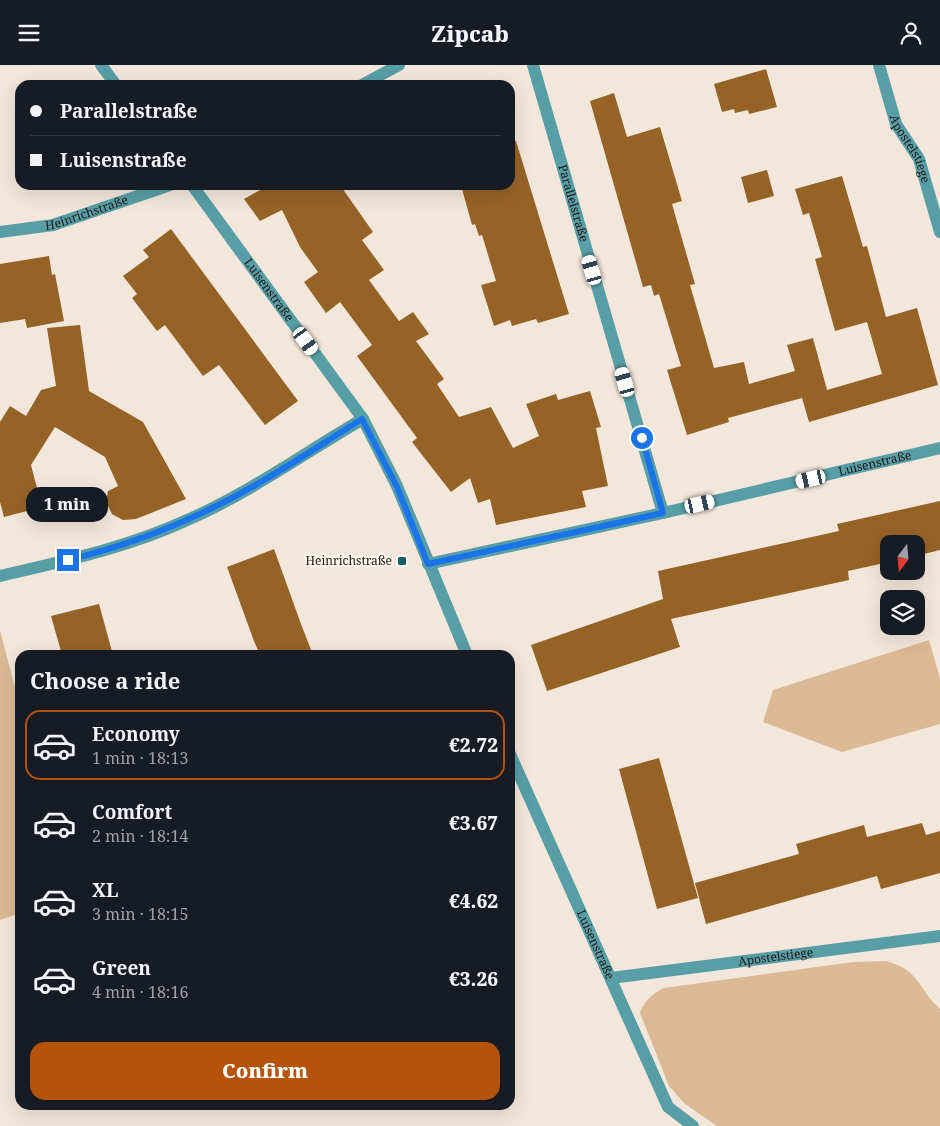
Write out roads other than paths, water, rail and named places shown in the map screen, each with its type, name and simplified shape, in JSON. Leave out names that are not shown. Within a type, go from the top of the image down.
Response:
[{"type":"street","points":[[101,65],[112,80]]},
{"type":"street","points":[[371,80],[399,65]]},
{"type":"street","name":"Parallelstraße","points":[[533,65],[663,513]]},
{"type":"street","name":"Apostelstiege","points":[[879,65],[896,124],[918,159],[940,232]]},
{"type":"street","name":"Heinrichstraße","points":[[0,232],[53,225],[155,190]]},
{"type":"street","name":"Luisenstraße","points":[[196,190],[362,419],[397,487],[465,650]]},
{"type":"street","points":[[0,577],[101,552],[185,521],[258,483],[362,419]]},
{"type":"street","name":"Luisenstraße","points":[[428,564],[663,513],[940,448]]},
{"type":"street","name":"Luisenstraße","points":[[515,765],[668,1107],[693,1126]]},
{"type":"street","name":"Apostelstiege","points":[[611,978],[940,936]]},
{"type":"place","name":"Heinrichstraße","points":[[402,561]]}]
